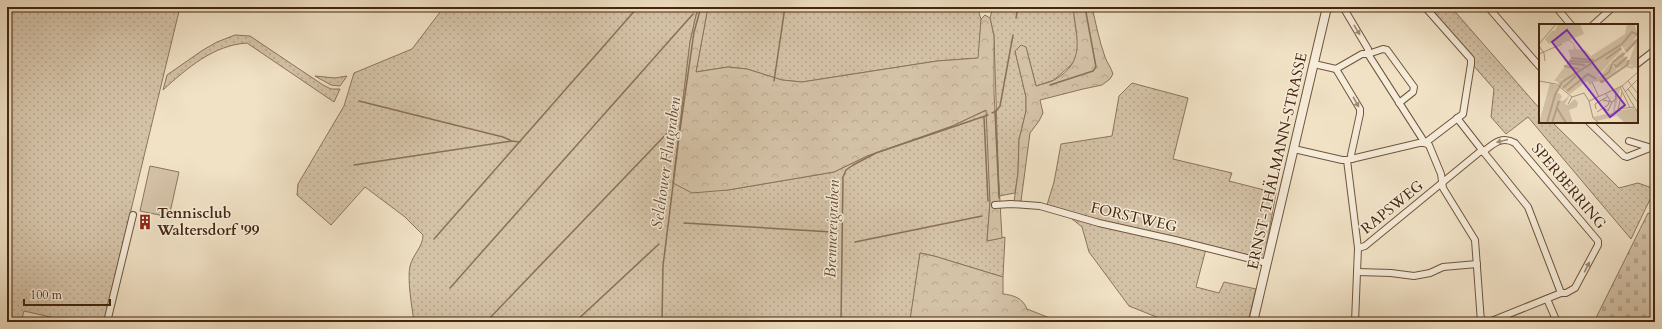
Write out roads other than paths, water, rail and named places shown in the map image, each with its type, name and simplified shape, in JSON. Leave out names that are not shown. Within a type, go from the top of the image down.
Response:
[{"type":"street","name":"ERNST-THÄLMANN-STRASSE","points":[[1253,322],[1327,7]]},
{"type":"street","points":[[1343,7],[1368,49],[1368,54],[1425,143],[1429,146],[1441,174],[1445,192],[1475,240],[1481,322]]},
{"type":"street","points":[[1294,148],[1342,160],[1349,160],[1425,143],[1463,114],[1471,59],[1425,7]]},
{"type":"street","points":[[1488,7],[1539,66]]},
{"type":"street","points":[[1556,7],[1570,24]]},
{"type":"street","points":[[1594,24],[1613,7]]},
{"type":"street","points":[[1314,64],[1336,69],[1362,54],[1368,54],[1383,49],[1387,50],[1414,87],[1413,92],[1399,103]]},
{"type":"street","points":[[1638,63],[1655,50]]},
{"type":"street","points":[[1336,69],[1360,109],[1349,160],[1358,248],[1355,322]]},
{"type":"street","points":[[1457,118],[1528,207],[1561,293],[1489,322]]},
{"type":"street","points":[[1590,123],[1615,148],[1627,157],[1653,149]]},
{"type":"street","name":"SPERBERRING","points":[[1482,151],[1498,141],[1510,140],[1515,143],[1598,241],[1598,245],[1575,288],[1566,293],[1561,293]]},
{"type":"street","points":[[1629,141],[1653,149]]},
{"type":"street","name":"RAPSWEG","points":[[1358,248],[1364,246],[1482,151]]},
{"type":"street","name":"FORSTWEG","points":[[995,205],[1011,204],[1040,206],[1099,223],[1268,263]]},
{"type":"street","points":[[107,322],[133,215]]},
{"type":"street","points":[[1357,272],[1391,273],[1414,276],[1430,273],[1443,267],[1477,264]]},
{"type":"street","points":[[1547,299],[1557,322]]},
{"type":"waterway","points":[[434,239],[638,7]]},
{"type":"waterway","name":"Selchower Flutgraben","points":[[662,322],[663,266],[694,32],[701,7]]},
{"type":"waterway","points":[[774,81],[785,7]]},
{"type":"waterway","points":[[843,7],[896,10],[962,9]]},
{"type":"waterway","name":"Brennereigraben","points":[[1016,18],[1018,7]]},
{"type":"waterway","points":[[1050,85],[1093,71],[1096,67],[1085,7]]},
{"type":"waterway","points":[[450,288],[693,14]]},
{"type":"waterway","name":"Brennereigraben","points":[[992,113],[1000,106],[1013,35]]},
{"type":"waterway","points":[[359,101],[510,140]]},
{"type":"waterway","points":[[995,111],[999,198]]},
{"type":"waterway","name":"Brennereigraben","points":[[841,322],[843,177],[846,170],[876,153],[988,115]]},
{"type":"waterway","points":[[984,117],[988,201]]},
{"type":"waterway","points":[[486,322],[674,126]]},
{"type":"waterway","points":[[354,165],[511,141],[520,142]]},
{"type":"waterway","points":[[855,242],[982,216]]},
{"type":"waterway","points":[[684,223],[832,232]]},
{"type":"waterway","points":[[575,322],[659,244]]},
{"type":"place","name":"Tennisclub Waltersdorf '99","points":[[145,222]]}]
